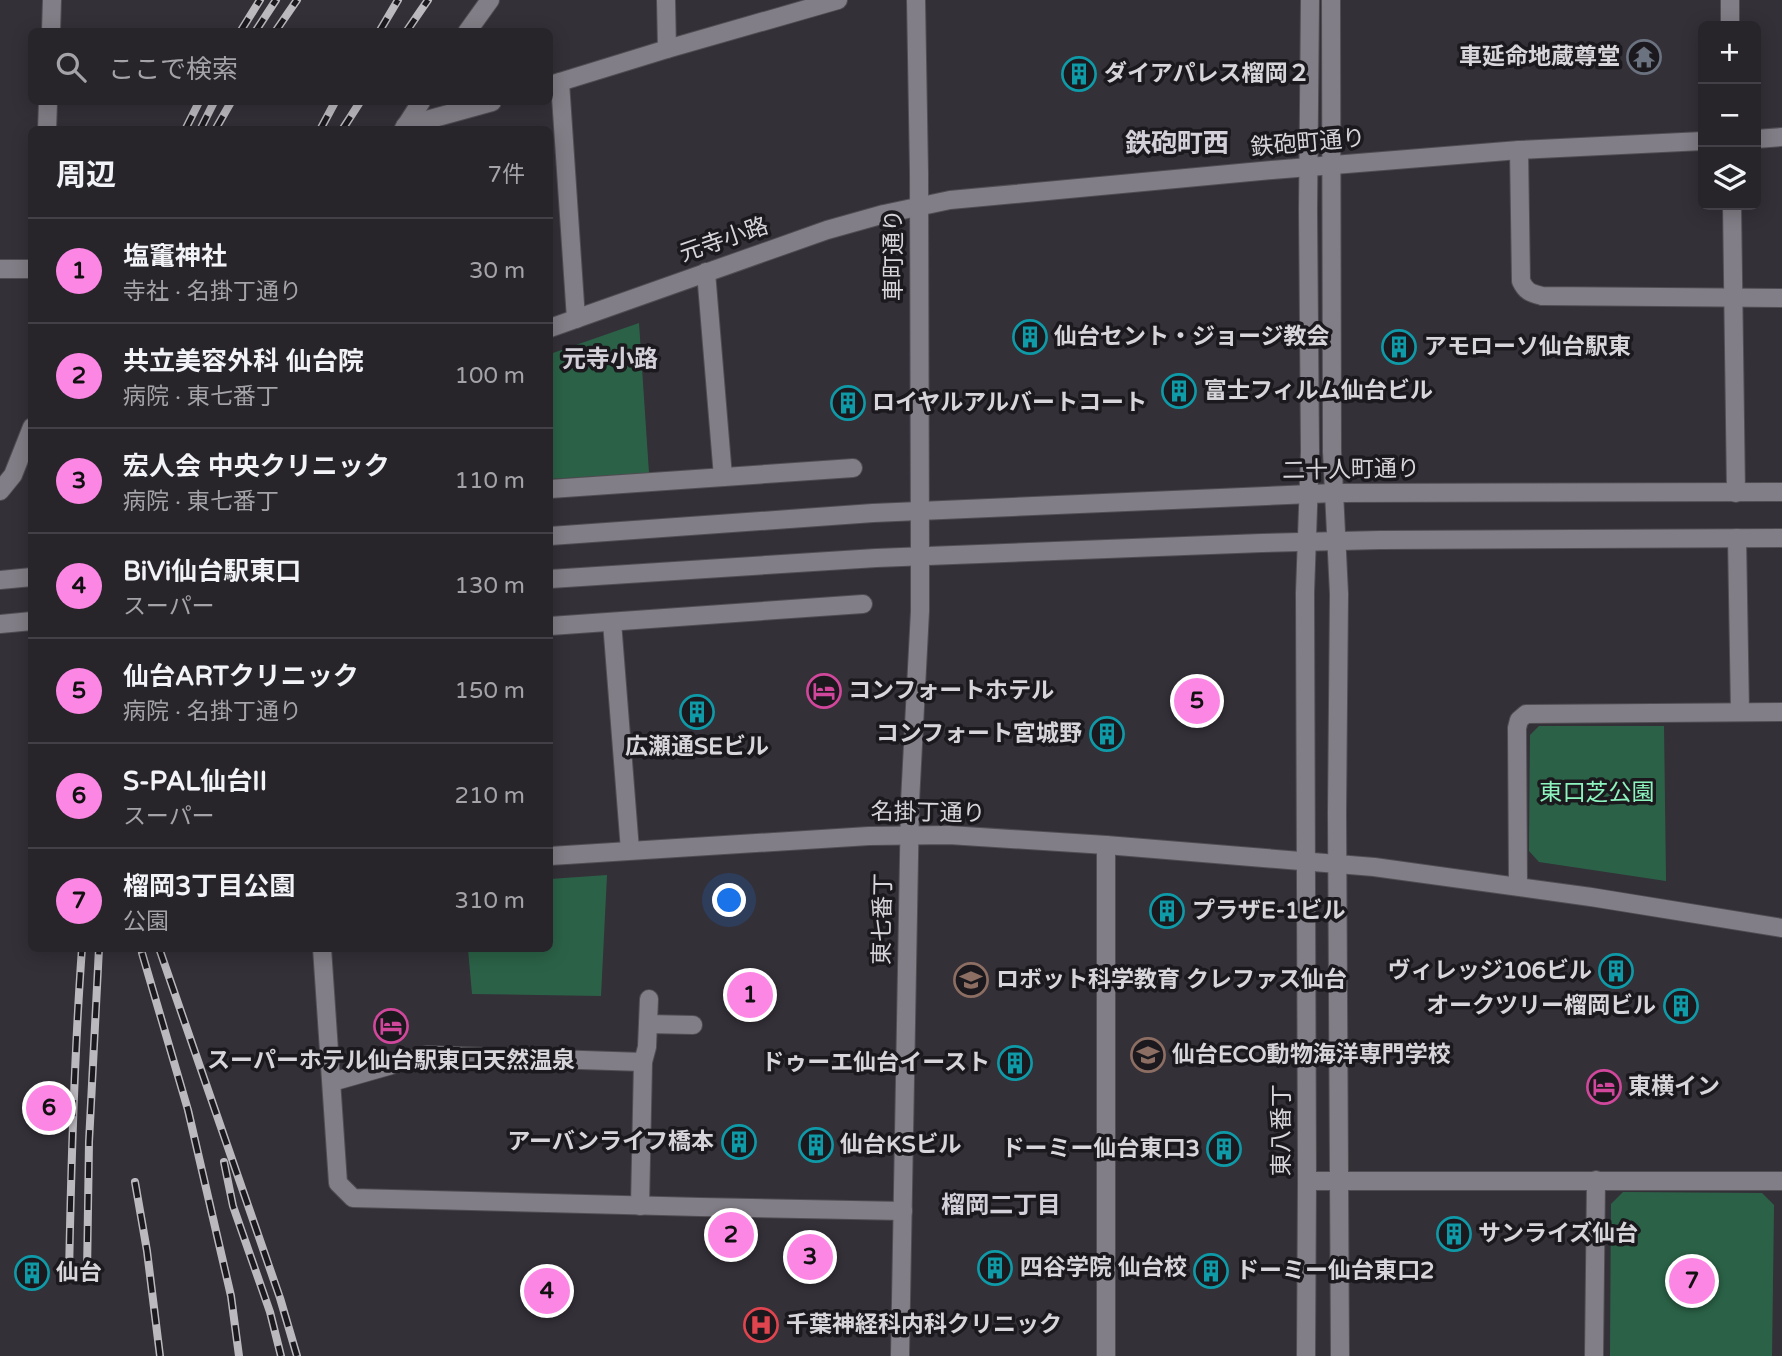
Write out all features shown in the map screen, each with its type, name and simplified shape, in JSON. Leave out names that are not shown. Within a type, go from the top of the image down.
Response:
[{"type":"street","points":[[51,28],[52,0]]},
{"type":"street","points":[[470,28],[490,0]]},
{"type":"street","points":[[666,0],[667,49]]},
{"type":"street","points":[[576,319],[555,84],[838,0]]},
{"type":"street","name":"車町通り","points":[[916,0],[920,511]]},
{"type":"street","name":"東八番丁","points":[[1306,1356],[1305,593],[1310,452],[1310,0]]},
{"type":"street","points":[[1331,0],[1332,451],[1339,594],[1337,864],[1340,1356]]},
{"type":"street","points":[[1730,0],[1730,21]]},
{"type":"street","points":[[47,126],[48,105]]},
{"type":"street","points":[[405,126],[419,105]]},
{"type":"street","points":[[408,126],[481,105]]},
{"type":"street","points":[[1761,139],[1782,137]]},
{"type":"street","name":"鉄砲町通り","points":[[918,206],[950,200],[1332,165],[1519,150],[1698,141]]},
{"type":"street","points":[[1519,150],[1521,281],[1530,293],[1542,296],[1782,298]]},
{"type":"street","name":"元寺小路","points":[[553,327],[827,230],[918,206]]},
{"type":"street","points":[[1732,210],[1736,493]]},
{"type":"street","points":[[0,269],[28,270]]},
{"type":"street","points":[[706,272],[723,477]]},
{"type":"street","points":[[0,491],[13,475],[28,437]]},
{"type":"street","points":[[553,489],[853,468]]},
{"type":"street","name":"二十人町通り","points":[[553,536],[920,511],[1334,493],[1782,492]]},
{"type":"street","name":"東七番丁","points":[[900,1356],[910,836],[920,511]]},
{"type":"street","points":[[1737,538],[1740,712]]},
{"type":"street","points":[[553,579],[920,556],[1307,541],[1782,538]]},
{"type":"street","points":[[0,580],[28,577]]},
{"type":"street","points":[[553,626],[863,604]]},
{"type":"street","points":[[0,624],[28,621]]},
{"type":"street","points":[[612,622],[630,850]]},
{"type":"street","points":[[1517,886],[1517,728],[1519,720],[1526,713],[1782,712]]},
{"type":"street","name":"名掛丁通り","points":[[553,856],[869,836],[949,835],[1374,867],[1517,886],[1782,928]]},
{"type":"street","points":[[1106,845],[1106,1356]]},
{"type":"street","points":[[322,952],[338,1182],[353,1198],[903,1210]]},
{"type":"street","points":[[640,1206],[643,1062],[647,1047],[649,999]]},
{"type":"street","points":[[649,1024],[694,1025]]},
{"type":"street","points":[[332,1082],[427,1055],[643,1062]]},
{"type":"street","points":[[1594,1356],[1596,1180]]},
{"type":"street","points":[[1307,1181],[1782,1181]]},
{"type":"green space","points":[[639,323],[649,473],[553,479],[553,353]]},
{"type":"green space","name":"東口芝公園","points":[[1539,726],[1664,726],[1666,881],[1539,862],[1529,851],[1530,735]]},
{"type":"green space","points":[[607,875],[601,996],[472,994],[468,952],[553,952],[553,879]]},
{"type":"green space","points":[[1623,1192],[1762,1193],[1774,1205],[1772,1356],[1610,1356],[1611,1204]]},
{"type":"railway","points":[[242,28],[260,0]]},
{"type":"railway","points":[[258,28],[276,0]]},
{"type":"railway","points":[[278,28],[297,0]]},
{"type":"railway","points":[[381,28],[398,0]]},
{"type":"railway","points":[[409,28],[428,0]]},
{"type":"railway","points":[[187,126],[198,105]]},
{"type":"railway","points":[[202,126],[212,105]]},
{"type":"railway","points":[[217,126],[229,105]]},
{"type":"railway","points":[[322,126],[333,105]]},
{"type":"railway","points":[[345,126],[358,105]]},
{"type":"railway","points":[[69,1276],[73,1112],[82,952]]},
{"type":"railway","points":[[87,1274],[89,1142],[99,952]]},
{"type":"railway","points":[[160,952],[280,1298],[297,1356]]},
{"type":"railway","points":[[142,953],[188,1110],[231,1296],[239,1356]]},
{"type":"railway","points":[[224,1162],[233,1206],[270,1312],[281,1356]]},
{"type":"railway","points":[[135,1182],[160,1356]]},
{"type":"place","name":"車延命地蔵尊堂","points":[[1644,57]]},
{"type":"place","name":"ダイアパレス榴岡２","points":[[1079,74]]},
{"type":"place","name":"仙台セント・ジョージ教会","points":[[1030,337]]},
{"type":"place","name":"アモローソ仙台駅東","points":[[1399,347]]},
{"type":"place","name":"富士フィルム仙台ビル","points":[[1179,391]]},
{"type":"place","name":"ロイヤルアルバートコート","points":[[848,403]]},
{"type":"place","name":"コンフォートホテル","points":[[824,691]]},
{"type":"place","name":"仙台ARTクリニック","points":[[1197,701]]},
{"type":"place","name":"広瀬通SEビル","points":[[697,712]]},
{"type":"place","name":"コンフォート宮城野","points":[[1107,734]]},
{"type":"place","name":"プラザE-1ビル","points":[[1167,911]]},
{"type":"place","name":"ヴィレッジ106ビル","points":[[1616,971]]},
{"type":"place","name":"ロボット科学教育 クレファス仙台","points":[[971,980]]},
{"type":"place","name":"塩竃神社","points":[[750,995]]},
{"type":"place","name":"オークツリー榴岡ビル","points":[[1681,1006]]},
{"type":"place","name":"スーパーホテル仙台駅東口天然温泉","points":[[391,1026]]},
{"type":"place","name":"仙台ECO動物海洋専門学校","points":[[1148,1055]]},
{"type":"place","name":"ドゥーエ仙台イースト","points":[[1015,1063]]},
{"type":"place","name":"東横イン","points":[[1604,1087]]},
{"type":"place","name":"S-PAL仙台II","points":[[49,1108]]},
{"type":"place","name":"アーバンライフ橋本","points":[[739,1142]]},
{"type":"place","name":"仙台KSビル","points":[[816,1145]]},
{"type":"place","name":"ドーミー仙台東口3","points":[[1224,1149]]},
{"type":"place","name":"サンライズ仙台","points":[[1454,1234]]},
{"type":"place","name":"共立美容外科 仙台院","points":[[731,1235]]},
{"type":"place","name":"宏人会 中央クリニック","points":[[810,1257]]},
{"type":"place","name":"四谷学院 仙台校","points":[[995,1268]]},
{"type":"place","name":"ドーミー仙台東口2","points":[[1211,1271]]},
{"type":"place","name":"仙台","points":[[32,1273]]},
{"type":"place","name":"榴岡3丁目公園","points":[[1692,1281]]},
{"type":"place","name":"BiVi仙台駅東口","points":[[547,1291]]},
{"type":"place","name":"千葉神経科内科クリニック","points":[[761,1325]]},
{"type":"district","name":"鉄砲町西","points":[[1177,143]]},
{"type":"district","name":"元寺小路","points":[[610,359]]},
{"type":"district","name":"榴岡二丁目","points":[[1001,1205]]}]
